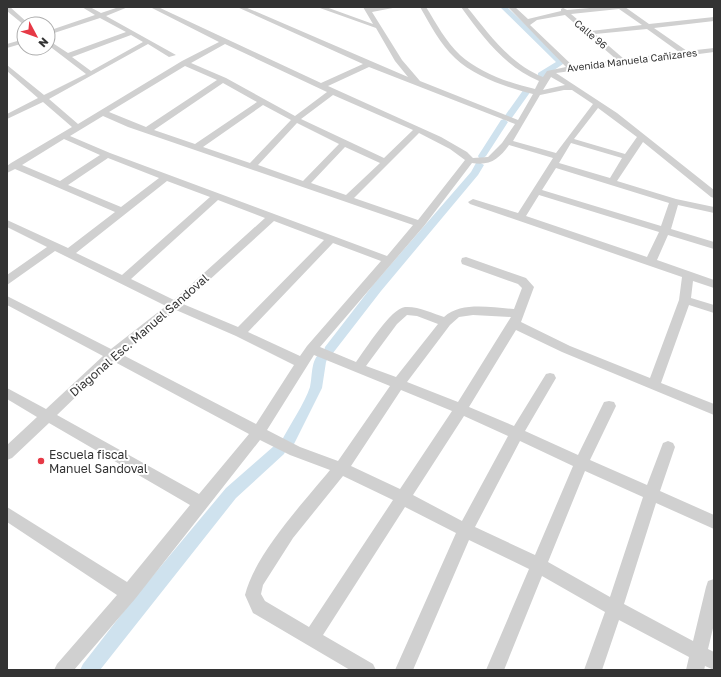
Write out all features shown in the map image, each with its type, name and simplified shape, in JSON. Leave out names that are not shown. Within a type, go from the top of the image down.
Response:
[{"type":"street","points":[[86,7],[172,55]]},
{"type":"street","points":[[56,30],[125,7]]},
{"type":"street","points":[[63,670],[129,593],[258,432],[311,349],[473,161],[464,153],[418,130],[224,42],[153,7]]},
{"type":"street","points":[[244,9],[256,7]]},
{"type":"street","points":[[320,7],[363,23],[379,27]]},
{"type":"street","points":[[367,8],[395,7]]},
{"type":"street","points":[[424,7],[457,57],[471,67],[504,82],[537,92],[557,88],[575,88]]},
{"type":"street","points":[[464,7],[492,42],[514,63],[528,75],[544,80]]},
{"type":"street","points":[[511,7],[570,68]]},
{"type":"street","name":"Calle 96","points":[[559,7],[622,61]]},
{"type":"street","points":[[527,22],[533,19],[566,13],[620,7],[685,53]]},
{"type":"street","points":[[7,8],[16,16]]},
{"type":"street","points":[[367,8],[399,61],[419,85]]},
{"type":"street","points":[[244,9],[419,85],[519,124]]},
{"type":"street","points":[[590,33],[650,28],[714,19]]},
{"type":"street","points":[[67,56],[132,33]]},
{"type":"street","points":[[7,117],[43,97],[91,74],[147,42]]},
{"type":"street","points":[[11,167],[185,63],[224,42]]},
{"type":"street","points":[[56,48],[91,74]]},
{"type":"street","name":"Avenida Manuela Cañizares","points":[[473,161],[491,160],[507,142],[544,80],[550,73],[570,68],[714,50]]},
{"type":"street","points":[[185,63],[223,80],[296,119],[385,162]]},
{"type":"street","points":[[322,86],[369,64]]},
{"type":"street","points":[[7,67],[78,128]]},
{"type":"street","points":[[550,73],[575,88],[642,137],[714,195]]},
{"type":"street","points":[[148,130],[223,80]]},
{"type":"street","points":[[252,166],[296,119],[333,92]]},
{"type":"street","points":[[196,147],[264,101]]},
{"type":"street","points":[[520,217],[569,140],[597,104]]},
{"type":"street","points":[[103,113],[304,185],[420,224]]},
{"type":"street","points":[[347,200],[418,130]]},
{"type":"street","points":[[63,136],[107,155],[388,260]]},
{"type":"street","points":[[612,182],[627,157],[642,137]]},
{"type":"street","points":[[569,140],[627,157]]},
{"type":"street","points":[[507,142],[612,182],[674,201],[714,210]]},
{"type":"street","points":[[304,185],[344,143]]},
{"type":"street","points":[[61,185],[107,155]]},
{"type":"street","points":[[11,167],[61,185],[122,211]]},
{"type":"street","points":[[69,253],[166,177]]},
{"type":"street","points":[[536,191],[714,246]]},
{"type":"street","points":[[123,280],[216,196]]},
{"type":"street","points":[[651,261],[665,231],[674,201]]},
{"type":"street","points":[[473,202],[651,261],[688,276],[714,284]]},
{"type":"street","name":"Diagonal Esc. Manuel Sandoval","points":[[7,454],[112,355],[175,305],[272,217]]},
{"type":"street","points":[[7,223],[175,305],[240,333],[302,363]]},
{"type":"street","points":[[240,333],[331,239]]},
{"type":"street","points":[[7,281],[55,246]]},
{"type":"street","points":[[312,637],[402,497],[461,409],[516,318],[528,287],[522,281],[466,261]]},
{"type":"street","points":[[654,385],[685,300],[688,276]]},
{"type":"street","points":[[7,300],[295,452],[341,468],[402,497],[465,530],[538,564],[616,609],[707,657]]},
{"type":"street","points":[[685,300],[714,309]]},
{"type":"street","points":[[358,368],[393,321],[405,311],[418,312],[446,322]]},
{"type":"street","points":[[367,670],[259,607],[253,595],[254,588],[256,582],[288,533],[341,468],[398,384],[446,322],[456,313],[473,311],[516,318],[566,349],[714,410]]},
{"type":"street","points":[[311,349],[461,409],[516,435],[714,522]]},
{"type":"street","points":[[404,670],[465,530],[516,435],[550,378]]},
{"type":"street","points":[[7,393],[46,417],[201,503]]},
{"type":"street","points":[[494,670],[581,463],[609,406]]},
{"type":"street","points":[[593,670],[616,609],[651,494],[668,447]]},
{"type":"street","points":[[7,514],[129,593]]},
{"type":"street","points":[[695,670],[707,657],[714,587]]},
{"type":"waterway","points":[[503,7],[560,62],[541,75]]},
{"type":"waterway","points":[[508,117],[527,91]]},
{"type":"waterway","points":[[482,156],[504,122]]},
{"type":"waterway","points":[[329,350],[377,288],[475,173],[479,165]]},
{"type":"waterway","points":[[288,442],[316,388],[320,361],[324,356]]},
{"type":"waterway","points":[[89,670],[137,608],[231,493],[279,450]]},
{"type":"place","name":"Escuela fiscal Manuel Sandoval","points":[[41,461]]}]
